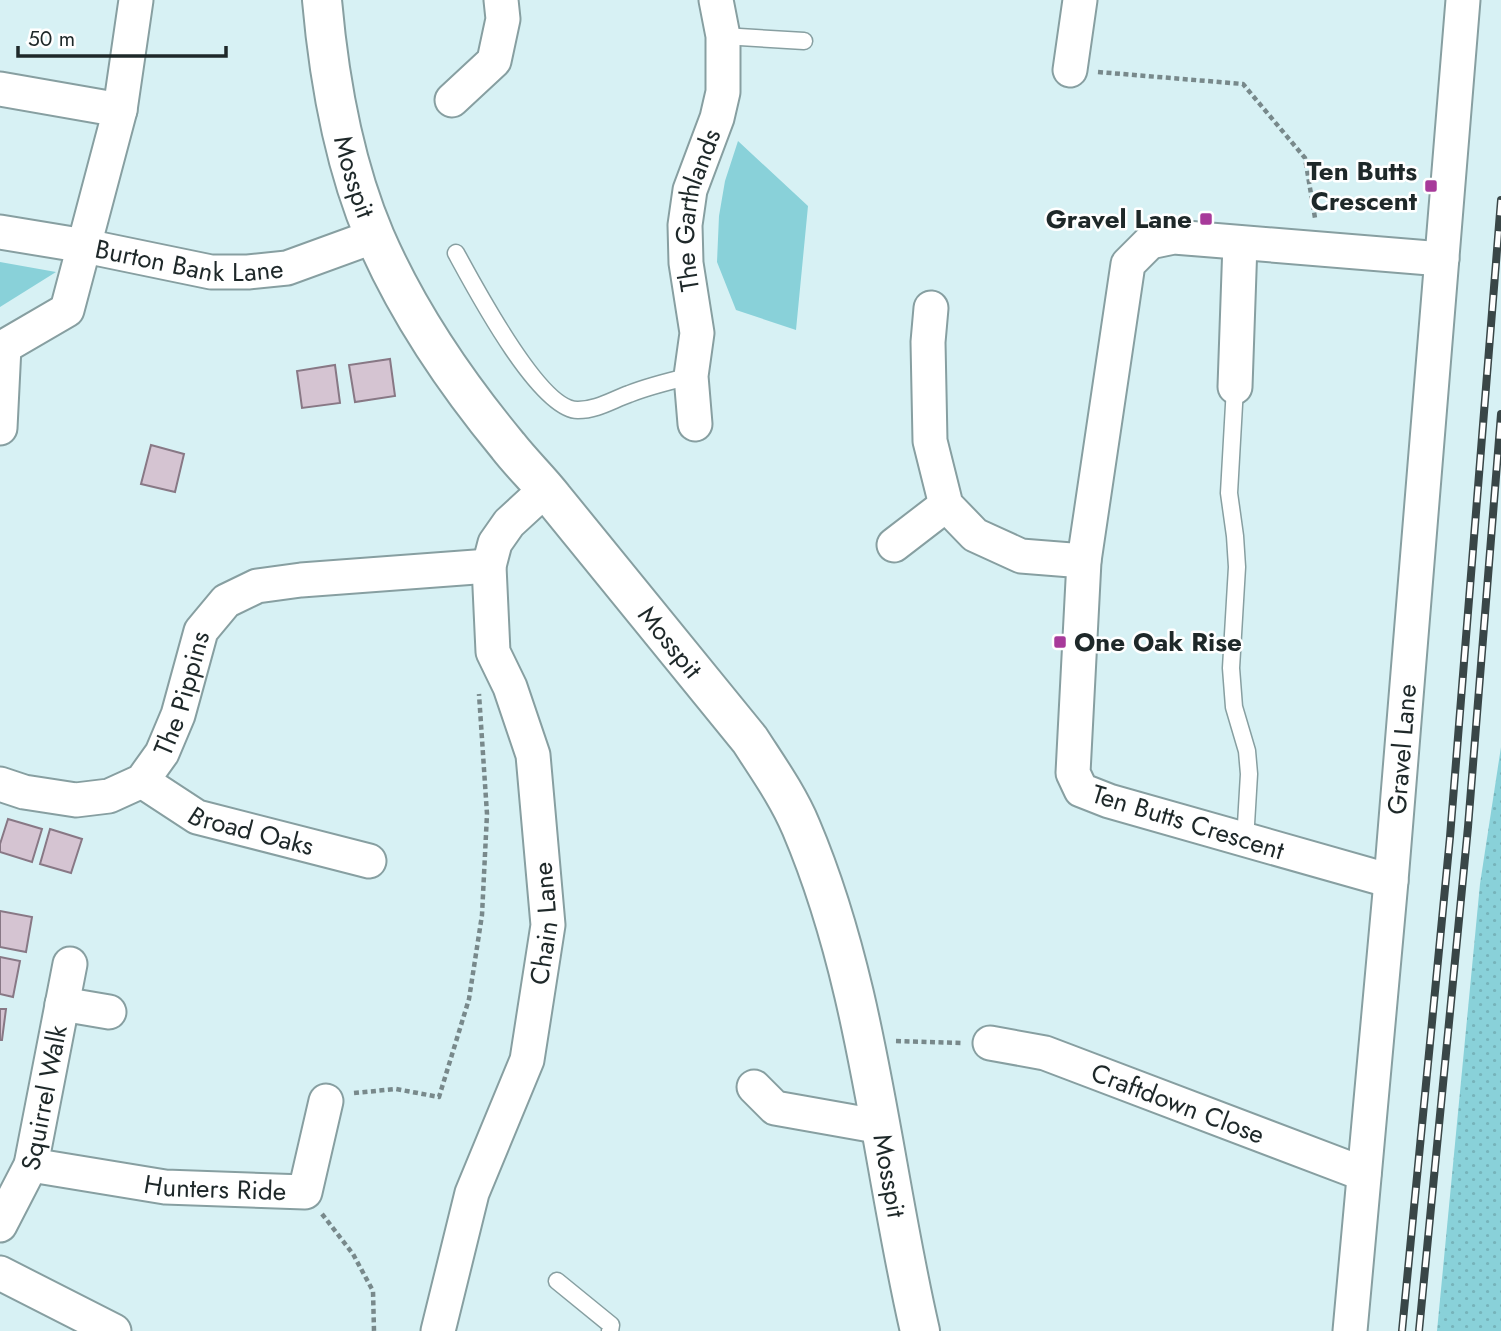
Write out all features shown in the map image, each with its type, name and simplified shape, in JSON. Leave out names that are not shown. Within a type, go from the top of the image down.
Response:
[{"type":"highway","name":"Mosspit","points":[[322,0],[325,38],[342,135],[375,236],[417,320],[445,363],[508,447],[750,740],[801,825],[831,908],[866,1040],[920,1331]]},
{"type":"street","points":[[0,428],[2,348],[67,310],[120,110],[136,0]]},
{"type":"street","points":[[452,100],[494,61],[503,19],[501,0]]},
{"type":"street","name":"The Garthlands","points":[[695,424],[691,376],[697,333],[686,263],[685,225],[690,190],[718,118],[723,92],[723,36],[716,0]]},
{"type":"street","points":[[1070,70],[1080,0]]},
{"type":"street","name":"Gravel Lane","points":[[1350,1331],[1391,881],[1463,0]]},
{"type":"street","points":[[0,89],[120,110]]},
{"type":"street","name":"Burton Bank Lane","points":[[0,232],[211,272],[287,268],[375,236]]},
{"type":"street","name":"Ten Butts Crescent","points":[[1391,881],[1109,802],[1081,790],[1073,773],[1084,561],[1128,264],[1150,242],[1174,237],[1442,258]]},
{"type":"street","points":[[1235,387],[1240,243]]},
{"type":"street","points":[[931,308],[928,342],[930,441],[946,505],[975,535],[1021,556],[1084,561]]},
{"type":"street","name":"Chain Lane","points":[[438,1331],[472,1193],[527,1060],[548,925],[533,755],[510,687],[493,652],[489,566],[495,543],[509,523],[545,489]]},
{"type":"street","points":[[894,545],[946,505]]},
{"type":"street","name":"The Pippins","points":[[0,784],[24,792],[76,800],[109,796],[142,781],[162,753],[178,715],[201,631],[226,601],[257,586],[301,580],[489,566]]},
{"type":"street","name":"Broad Oaks","points":[[142,781],[197,817],[369,861]]},
{"type":"street","name":"Squirrel Walk","points":[[0,1225],[32,1165],[70,964]]},
{"type":"street","points":[[62,1004],[109,1013]]},
{"type":"street","name":"Craftdown Close","points":[[989,1043],[1045,1053],[1364,1174]]},
{"type":"street","points":[[754,1087],[775,1108],[882,1127]]},
{"type":"street","name":"Hunters Ride","points":[[32,1165],[165,1187],[305,1192],[326,1101]]},
{"type":"street","points":[[0,1273],[114,1331]]},
{"type":"lane","points":[[723,36],[804,41]]},
{"type":"lane","points":[[456,253],[500,331],[537,382],[557,403],[576,411],[604,405],[627,394],[691,376]]},
{"type":"lane","points":[[1235,387],[1229,493],[1237,567],[1231,668],[1234,707],[1247,751],[1249,774],[1245,841]]},
{"type":"lane","points":[[557,1281],[611,1325],[610,1331]]},
{"type":"path","points":[[1070,70],[1243,84],[1306,158],[1320,248]]},
{"type":"path","points":[[326,1101],[362,1091],[396,1089],[439,1097],[470,999],[482,915],[487,814],[478,683],[493,652]]},
{"type":"path","points":[[866,1040],[989,1043]]},
{"type":"path","points":[[305,1192],[353,1254],[373,1291],[374,1331]]},
{"type":"shaded area","points":[[738,141],[808,206],[796,330],[736,310],[717,262],[719,216],[725,181]]},
{"type":"shaded area","points":[[0,262],[56,272],[0,307]]},
{"type":"shaded area","points":[[1501,747],[1501,1331],[1437,1331],[1480,884]]},
{"type":"building","points":[[390,359],[395,396],[355,402],[349,365]]},
{"type":"building","points":[[335,365],[340,403],[302,408],[297,371]]},
{"type":"building","points":[[151,445],[184,454],[175,492],[141,484]]},
{"type":"building","points":[[8,819],[42,829],[32,862],[0,852]]},
{"type":"building","points":[[50,829],[82,839],[71,873],[40,864]]},
{"type":"building","points":[[0,911],[32,917],[26,952],[0,947]]},
{"type":"building","points":[[0,957],[20,961],[13,997],[0,994]]},
{"type":"building","points":[[0,1009],[6,1009],[2,1040],[0,1040]]},
{"type":"railway","points":[[1402,1331],[1450,837],[1501,200]]},
{"type":"railway","points":[[1419,1331],[1468,827],[1501,414]]},
{"type":"place","name":"Ten Butts Crescent","points":[[1431,186]]},
{"type":"place","name":"Gravel Lane","points":[[1206,219]]},
{"type":"place","name":"One Oak Rise","points":[[1060,642]]}]
